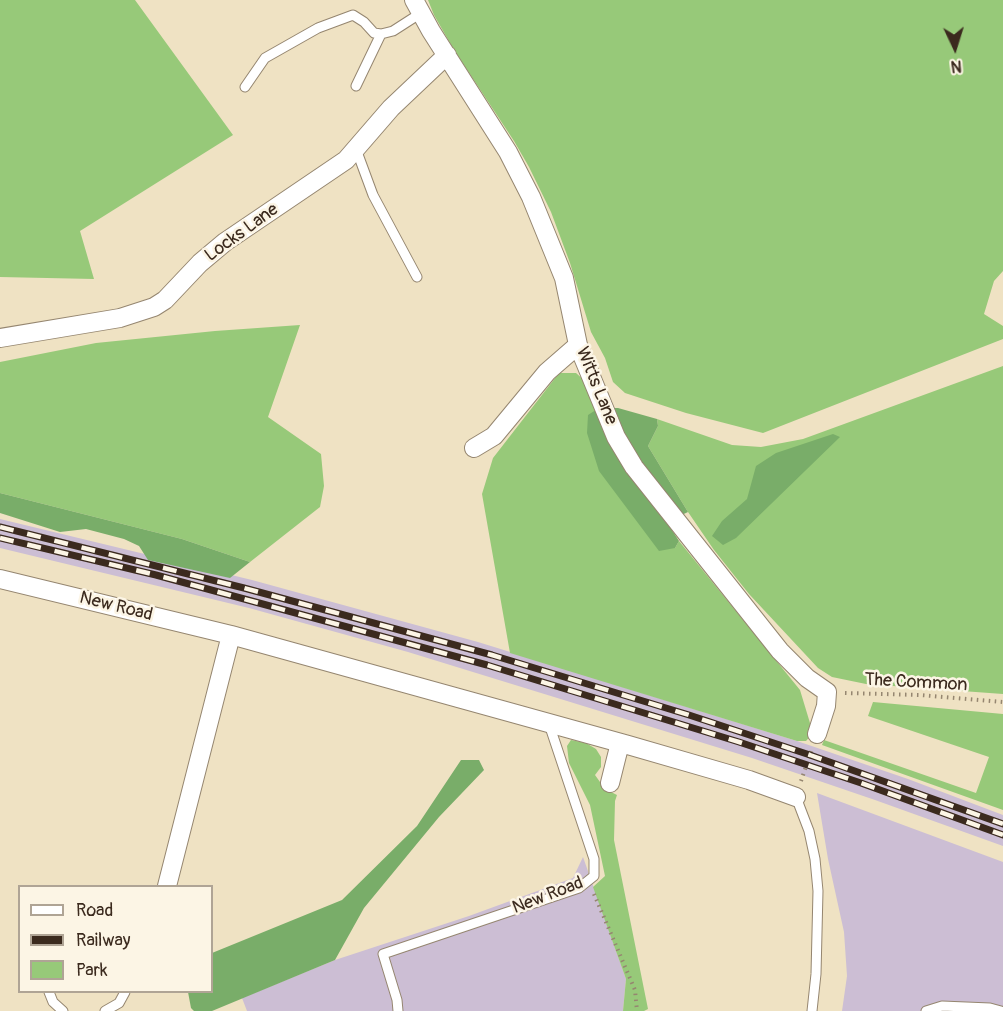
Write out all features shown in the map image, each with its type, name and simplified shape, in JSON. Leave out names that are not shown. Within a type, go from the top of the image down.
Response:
[{"type":"street","name":"Witts Lane","points":[[418,7],[508,152],[531,197],[564,278],[578,345],[616,437],[634,467],[780,651],[807,678],[827,692]]},
{"type":"street","name":"Locks Lane","points":[[0,338],[120,318],[154,307],[165,300],[200,263],[225,242],[338,166],[356,149],[390,108],[447,56]]},
{"type":"street","points":[[474,448],[494,436],[547,372],[578,345]]},
{"type":"street","name":"New Road","points":[[0,579],[231,635],[749,780],[798,791]]},
{"type":"street","points":[[167,885],[231,635]]},
{"type":"street","points":[[817,734],[826,706],[827,692]]},
{"type":"street","points":[[610,783],[620,743]]},
{"type":"lane","points":[[245,87],[265,58],[318,28],[348,16],[357,17],[374,33],[381,34],[393,31],[418,7]]},
{"type":"lane","points":[[356,86],[381,34]]},
{"type":"lane","points":[[356,149],[373,195],[417,277]]},
{"type":"lane","name":"New Road","points":[[398,1011],[397,1000],[383,954],[579,888],[589,882],[595,872],[594,860],[549,724]]},
{"type":"lane","points":[[798,791],[815,859],[818,891],[816,974],[812,1011]]},
{"type":"lane","points":[[49,993],[53,1002],[63,1011]]},
{"type":"lane","points":[[105,1011],[119,1003],[124,993]]},
{"type":"lane","points":[[926,1011],[942,1006],[990,1008],[1001,1011]]},
{"type":"path","name":"The Common","points":[[827,692],[920,695],[1003,702]]},
{"type":"path","points":[[798,791],[817,734]]},
{"type":"path","points":[[589,882],[635,990],[637,1011]]},
{"type":"shaded area","points":[[0,519],[252,580],[478,642],[797,741],[1003,815],[1003,846],[752,758],[408,652],[249,608],[0,548]]},
{"type":"shaded area","points":[[817,793],[1003,862],[1003,1011],[842,1011],[847,976],[844,932]]},
{"type":"shaded area","points":[[583,857],[626,979],[623,1011],[247,1011],[242,998],[335,960],[469,916],[573,878]]},
{"type":"green space","points":[[0,0],[135,0],[233,135],[80,231],[94,279],[0,277]]},
{"type":"green space","points":[[428,0],[1003,0],[1003,271],[994,281],[984,314],[1003,326],[1003,339],[763,433],[686,413],[625,393],[613,382],[605,358],[591,332],[570,263],[551,212],[529,167],[454,50]]},
{"type":"green space","points":[[300,325],[268,417],[321,454],[324,486],[320,507],[250,562],[182,539],[0,493],[0,362],[96,343]]},
{"type":"green space","points":[[1003,366],[1003,694],[866,684],[832,677],[818,668],[749,594],[714,550],[648,446],[658,426],[657,419],[732,445],[761,447],[803,439]]},
{"type":"green space","points":[[559,373],[576,373],[585,381],[675,548],[679,541],[800,690],[813,733],[806,741],[797,741],[510,653],[482,494],[493,458]]},
{"type":"green space","points":[[599,408],[618,408],[657,419],[658,426],[648,446],[688,512],[671,520],[668,524],[679,541],[675,548],[659,551],[599,471],[587,433],[588,415]]},
{"type":"green space","points":[[833,434],[840,437],[736,538],[723,545],[712,536],[722,521],[747,499],[756,466],[776,453]]},
{"type":"green space","points":[[0,493],[182,539],[250,562],[230,578],[148,560],[139,546],[124,539],[86,529],[60,532],[0,513]]},
{"type":"green space","points":[[873,702],[1003,714],[1003,810],[822,745],[824,740],[976,793],[989,757],[868,716]]},
{"type":"green space","points":[[571,740],[586,743],[596,749],[601,757],[601,767],[595,775],[605,789],[617,795],[614,840],[648,1009],[644,1011],[623,1011],[626,979],[593,887],[605,876],[590,805],[569,763],[567,746]]},
{"type":"green space","points":[[461,760],[479,760],[484,770],[439,817],[364,908],[335,960],[212,1011],[194,1011],[191,1008],[188,993],[213,993],[213,953],[342,900],[417,826]]},
{"type":"railway","points":[[0,527],[244,588],[492,655],[689,715],[810,755],[1003,824]]},
{"type":"railway","points":[[0,538],[156,575],[487,665],[739,742],[861,783],[1003,835]]}]
